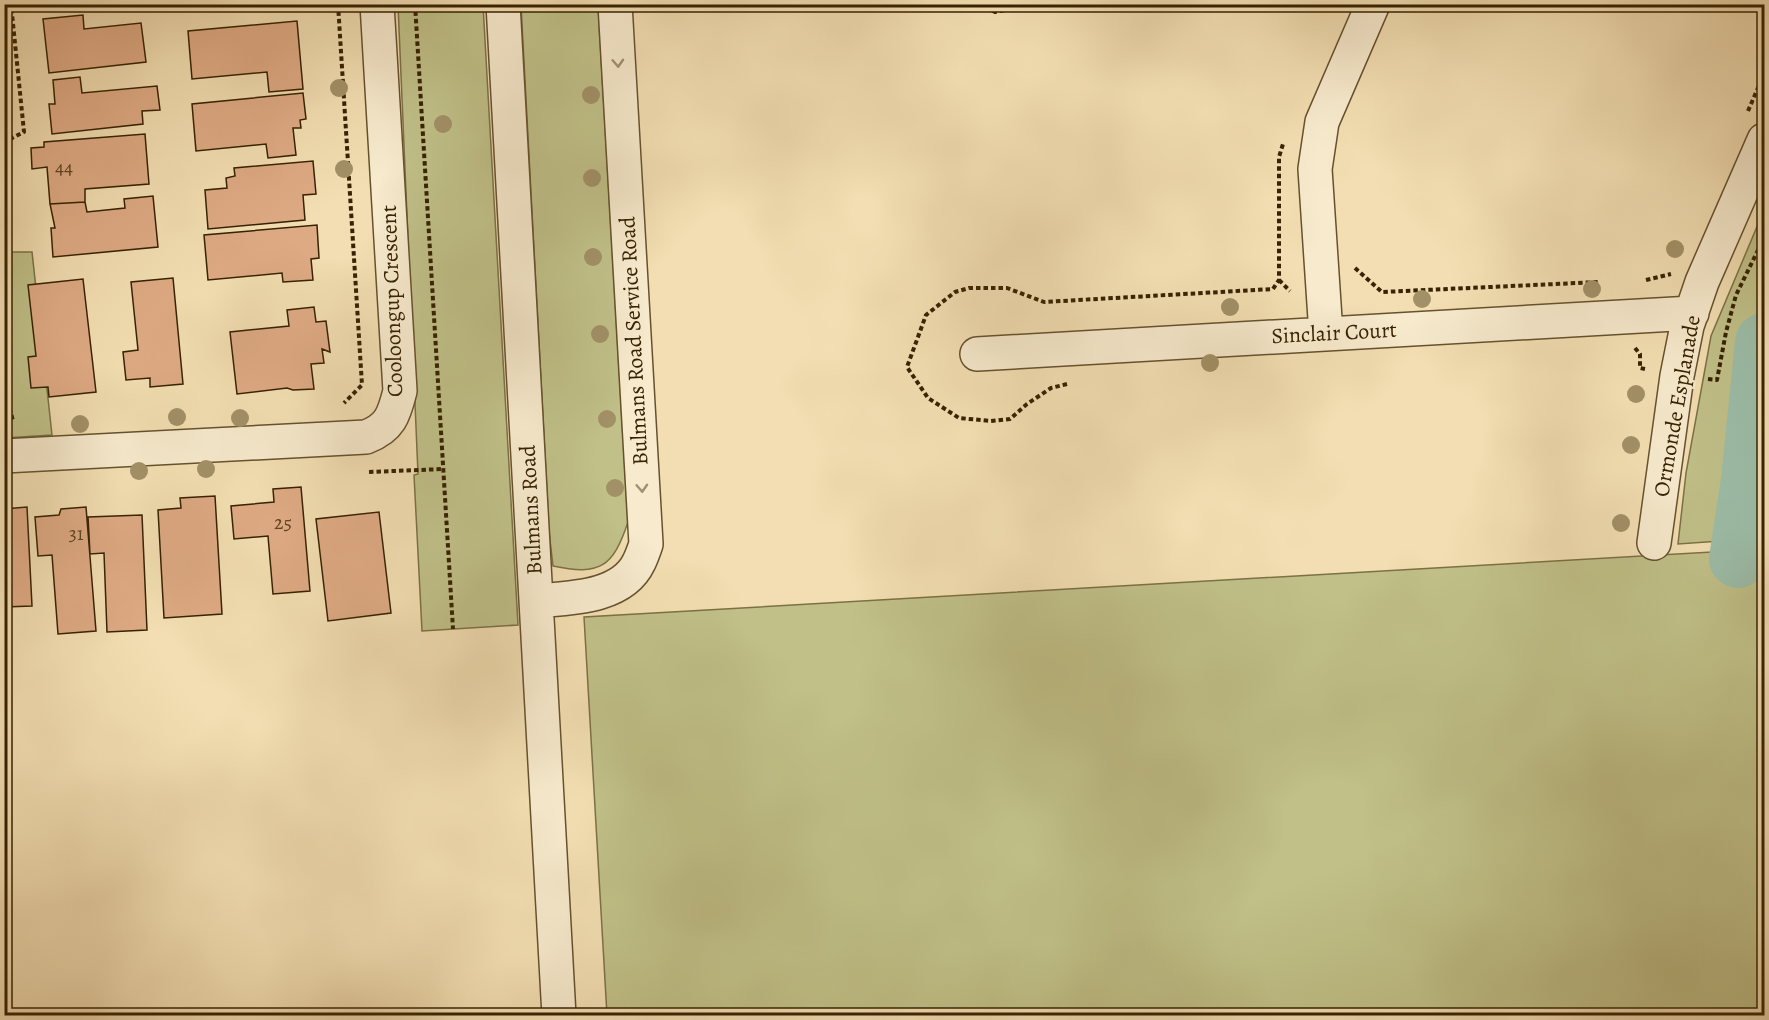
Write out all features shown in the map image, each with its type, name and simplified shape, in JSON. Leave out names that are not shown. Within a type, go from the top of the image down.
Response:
[{"type":"street","name":"Cooloongup Crescent","points":[[4,456],[366,437],[387,425],[395,411],[400,391],[377,4]]},
{"type":"street","name":"Bulmans Road","points":[[503,4],[560,1016]]},
{"type":"street","name":"Bulmans Road Service Road","points":[[536,601],[581,597],[605,590],[627,578],[639,563],[646,544],[615,4]]},
{"type":"street","points":[[1326,333],[1315,169],[1322,122],[1373,4]]},
{"type":"street","name":"Ormonde Esplanade","points":[[1654,543],[1677,376],[1687,326],[1755,128]]},
{"type":"street","name":"Sinclair Court","points":[[977,354],[1692,313]]},
{"type":"path","points":[[4,144],[24,132],[11,4]]},
{"type":"path","points":[[338,4],[362,385]]},
{"type":"path","points":[[415,4],[453,629]]},
{"type":"path","points":[[979,4],[995,12],[1034,4]]},
{"type":"path","points":[[1755,128],[1764,74]]},
{"type":"path","points":[[1718,380],[1726,332],[1736,296],[1764,238]]},
{"type":"path","points":[[1352,265],[1382,292],[1610,282]]},
{"type":"path","points":[[4,274],[8,293],[4,330]]},
{"type":"path","points":[[1644,281],[1672,274]]},
{"type":"path","points":[[4,387],[13,421],[4,422]]},
{"type":"green space","points":[[398,5],[483,5],[518,625],[422,631],[414,475],[418,474]]},
{"type":"green space","points":[[521,5],[598,5],[628,522],[617,549],[610,558],[602,565],[582,570],[553,566],[549,531]]},
{"type":"green space","points":[[1764,210],[1764,538],[1678,544],[1686,473],[1711,336]]},
{"type":"green space","points":[[5,252],[32,252],[52,435],[5,438]]},
{"type":"green space","points":[[1764,549],[1764,1015],[607,1015],[584,617]]},
{"type":"building","points":[[45,4],[73,4],[73,5],[45,8]]},
{"type":"building","points":[[83,15],[84,29],[141,23],[146,62],[49,73],[43,19]]},
{"type":"building","points":[[297,21],[303,89],[269,92],[267,72],[192,79],[188,31]]},
{"type":"building","points":[[80,77],[82,93],[157,86],[160,110],[142,111],[143,124],[52,134],[49,104],[55,104],[53,80]]},
{"type":"building","points":[[303,93],[306,119],[300,120],[301,128],[293,128],[296,155],[268,158],[266,144],[196,151],[192,104]]},
{"type":"building","points":[[145,134],[149,184],[85,189],[85,202],[50,204],[47,167],[32,169],[31,148],[44,147],[44,142]]},
{"type":"building","points":[[313,161],[316,194],[303,195],[305,220],[208,229],[205,190],[227,188],[226,178],[235,176],[234,168]]},
{"type":"building","points":[[153,196],[158,247],[53,257],[51,228],[55,228],[50,204],[85,202],[87,212],[125,208],[124,199]]},
{"type":"building","points":[[317,225],[319,258],[311,259],[313,280],[283,282],[282,273],[208,280],[204,235]]},
{"type":"building","points":[[173,278],[183,384],[150,387],[150,378],[126,380],[123,352],[138,350],[131,282]]},
{"type":"building","points":[[83,279],[96,392],[49,397],[48,387],[31,388],[28,357],[36,356],[28,285]]},
{"type":"building","points":[[314,307],[316,322],[326,321],[330,352],[322,349],[324,363],[311,364],[314,389],[287,388],[237,394],[230,332],[289,326],[287,310]]},
{"type":"building","points":[[301,487],[310,591],[273,594],[268,536],[234,539],[231,506],[274,502],[273,489]]},
{"type":"building","points":[[215,496],[222,614],[164,618],[158,510],[181,508],[180,498]]},
{"type":"building","points":[[27,507],[32,606],[4,607],[4,509]]},
{"type":"building","points":[[86,507],[96,631],[58,634],[52,555],[38,556],[35,517],[59,515],[61,509]]},
{"type":"building","points":[[379,512],[391,613],[328,621],[316,519]]},
{"type":"building","points":[[142,515],[147,630],[107,632],[104,553],[90,554],[88,517]]},
{"type":"waterway","points":[[1738,559],[1750,480],[1764,342]]}]
